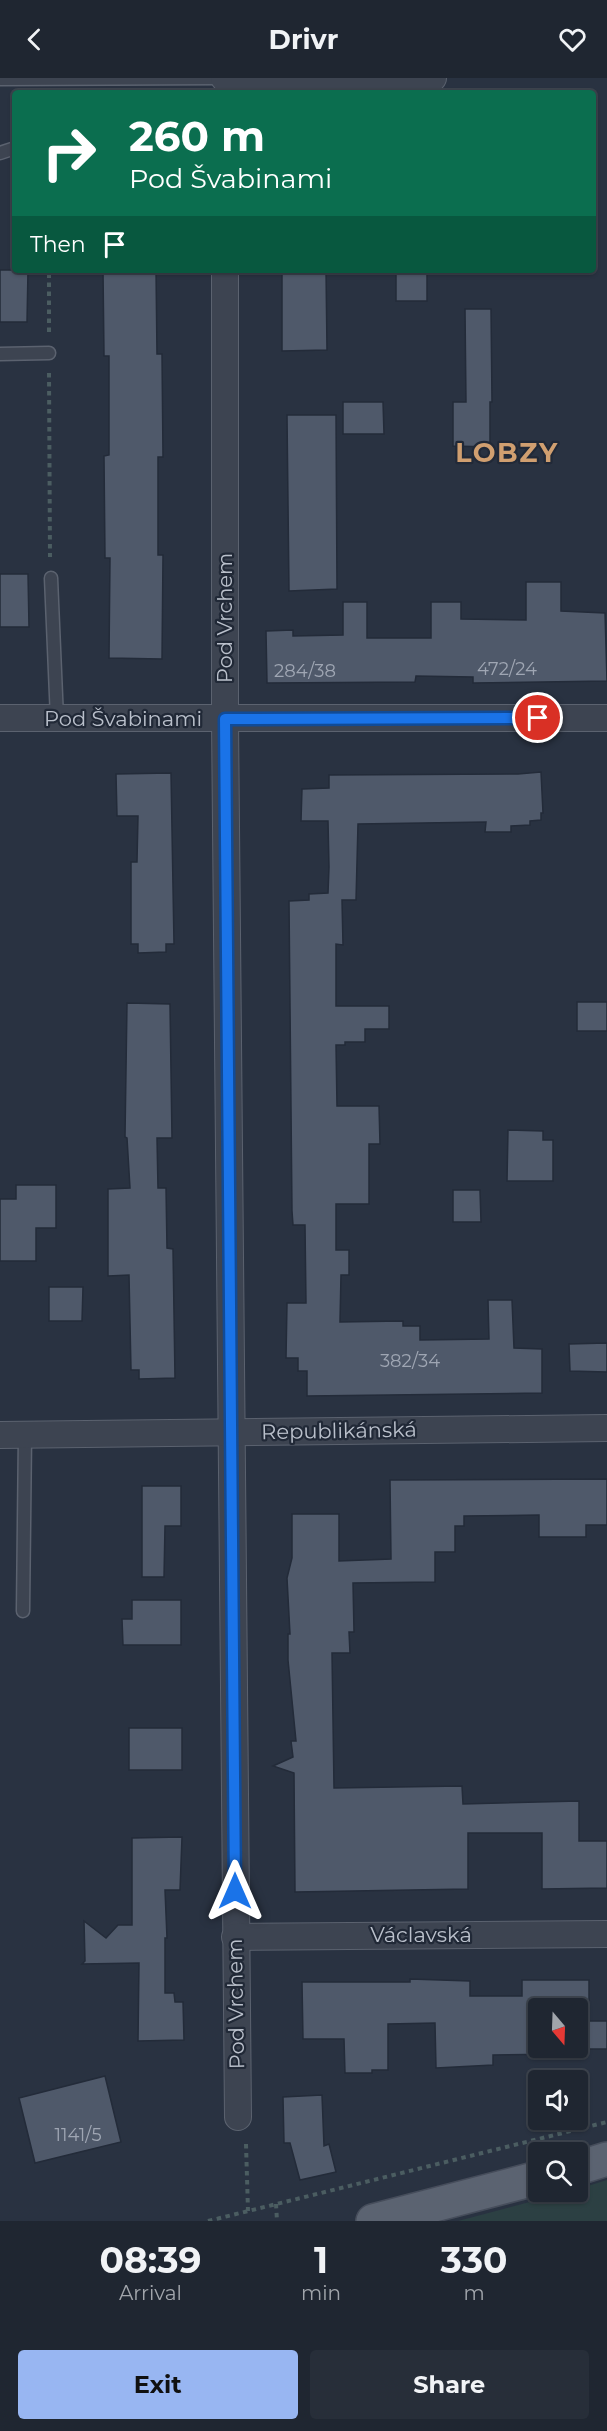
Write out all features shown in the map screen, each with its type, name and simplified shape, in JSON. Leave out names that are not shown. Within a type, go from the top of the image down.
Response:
[{"type":"main road","points":[[588,2165],[607,2159]]},
{"type":"main road","points":[[373,2221],[528,2181]]},
{"type":"street","points":[[224,78],[433,78]]},
{"type":"street","name":"Pod Vrchem","points":[[225,273],[225,719],[237,2117]]},
{"type":"street","name":"Pod Švabinami","points":[[0,718],[607,718]]},
{"type":"street","name":"Republikánská","points":[[12,1435],[607,1428]]},
{"type":"street","name":"Václavská","points":[[235,1936],[607,1934]]},
{"type":"lane","points":[[0,79],[224,78]]},
{"type":"lane","points":[[0,354],[49,353]]},
{"type":"lane","points":[[51,578],[57,719]]},
{"type":"lane","points":[[12,1435],[23,1611]]},
{"type":"path","points":[[49,273],[51,578]]},
{"type":"path","points":[[237,2117],[246,2146],[248,2211]]},
{"type":"path","points":[[208,2221],[607,2121]]},
{"type":"path","points":[[276,2204],[277,2221]]},
{"type":"green space","points":[[607,2180],[607,2221],[458,2221],[529,2202],[588,2202],[588,2186]]},
{"type":"building","points":[[0,270],[28,273],[27,322],[0,322]]},
{"type":"building","points":[[103,273],[156,273],[157,354],[162,354],[163,457],[158,457],[158,555],[163,555],[162,659],[109,658],[110,558],[105,558],[104,456],[109,455],[109,356],[104,356]]},
{"type":"building","points":[[282,273],[326,273],[327,350],[282,351]]},
{"type":"building","points":[[396,273],[427,273],[427,301],[396,301]]},
{"type":"building","points":[[465,309],[491,309],[490,447],[453,446],[453,402],[466,402]]},
{"type":"building","points":[[343,402],[383,402],[384,434],[343,434]]},
{"type":"building","points":[[287,415],[336,415],[337,589],[289,591]]},
{"type":"building","points":[[0,574],[28,574],[29,627],[0,627]]},
{"type":"building","points":[[526,582],[561,582],[561,611],[605,613],[607,681],[473,683],[473,677],[416,676],[415,682],[267,683],[266,631],[293,630],[293,636],[343,635],[343,602],[367,602],[367,638],[431,638],[431,602],[461,602],[461,619],[526,620]]},
{"type":"building","points":[[541,772],[543,813],[541,813],[541,820],[530,821],[530,825],[511,826],[511,832],[485,832],[486,822],[358,824],[356,900],[342,900],[343,945],[336,944],[336,1006],[389,1006],[389,1029],[365,1029],[365,1042],[345,1042],[345,1045],[336,1045],[337,1106],[379,1106],[380,1144],[369,1144],[369,1204],[336,1204],[336,1250],[349,1250],[349,1275],[341,1275],[340,1322],[403,1321],[403,1326],[420,1326],[420,1340],[489,1339],[488,1300],[512,1300],[514,1348],[542,1349],[542,1393],[307,1396],[307,1371],[298,1371],[298,1358],[286,1358],[287,1303],[306,1303],[305,1225],[293,1225],[292,1211],[289,901],[309,900],[309,894],[328,893],[329,867],[328,821],[301,821],[302,789],[329,788],[329,775]]},
{"type":"building","points":[[171,773],[174,944],[166,944],[166,952],[138,953],[138,944],[131,944],[131,862],[137,862],[138,816],[117,816],[116,774]]},
{"type":"building","points":[[577,1002],[607,1002],[607,1031],[577,1031]]},
{"type":"building","points":[[127,1003],[170,1004],[172,1138],[157,1138],[158,1188],[166,1188],[167,1248],[173,1249],[175,1378],[139,1379],[139,1370],[131,1370],[129,1275],[108,1276],[108,1189],[130,1188],[127,1138],[125,1137]]},
{"type":"building","points":[[508,1130],[543,1131],[543,1140],[553,1140],[553,1181],[507,1181]]},
{"type":"building","points":[[16,1185],[56,1185],[56,1228],[36,1228],[36,1261],[0,1261],[0,1199],[16,1199]]},
{"type":"building","points":[[453,1190],[480,1190],[481,1222],[453,1222]]},
{"type":"building","points":[[49,1287],[83,1287],[82,1321],[49,1321]]},
{"type":"building","points":[[607,1343],[607,1372],[570,1371],[569,1344]]},
{"type":"building","points":[[607,1479],[607,1525],[586,1525],[586,1537],[539,1537],[539,1515],[464,1516],[464,1526],[455,1526],[455,1552],[435,1552],[435,1582],[353,1583],[354,1632],[349,1632],[350,1653],[332,1653],[334,1788],[462,1786],[463,1804],[579,1801],[579,1841],[607,1841],[607,1888],[542,1889],[542,1833],[468,1833],[468,1889],[295,1892],[294,1773],[273,1766],[293,1757],[291,1741],[296,1741],[288,1660],[288,1634],[290,1634],[287,1578],[292,1558],[292,1514],[339,1514],[339,1561],[391,1559],[390,1480]]},
{"type":"building","points":[[142,1486],[181,1486],[181,1526],[165,1526],[164,1577],[142,1577]]},
{"type":"building","points":[[132,1600],[181,1600],[181,1645],[123,1645],[122,1619],[132,1619]]},
{"type":"building","points":[[129,1728],[182,1728],[182,1770],[129,1770]]},
{"type":"building","points":[[182,1837],[180,1890],[165,1890],[167,1938],[165,1938],[165,1993],[174,1993],[175,2002],[183,2002],[184,2040],[138,2041],[139,1963],[82,1964],[85,1961],[84,1921],[106,1938],[118,1925],[132,1925],[132,1838]]},
{"type":"building","points":[[410,1979],[470,1981],[470,1996],[522,1996],[522,1980],[589,1980],[589,2021],[607,2021],[607,2049],[588,2049],[588,1998],[528,1998],[528,2055],[493,2055],[493,2065],[436,2068],[435,2023],[388,2024],[388,2070],[372,2070],[372,2073],[345,2073],[344,2039],[303,2039],[302,1982],[410,1982]]},
{"type":"building","points":[[105,2076],[121,2142],[35,2163],[19,2098]]},
{"type":"building","points":[[322,2095],[324,2146],[329,2144],[336,2172],[300,2180],[290,2143],[284,2143],[283,2097]]},
{"type":"district","name":"LOBZY","points":[[507,453]]},
{"type":"route","points":[[235,1891],[225,719],[538,718]]}]
